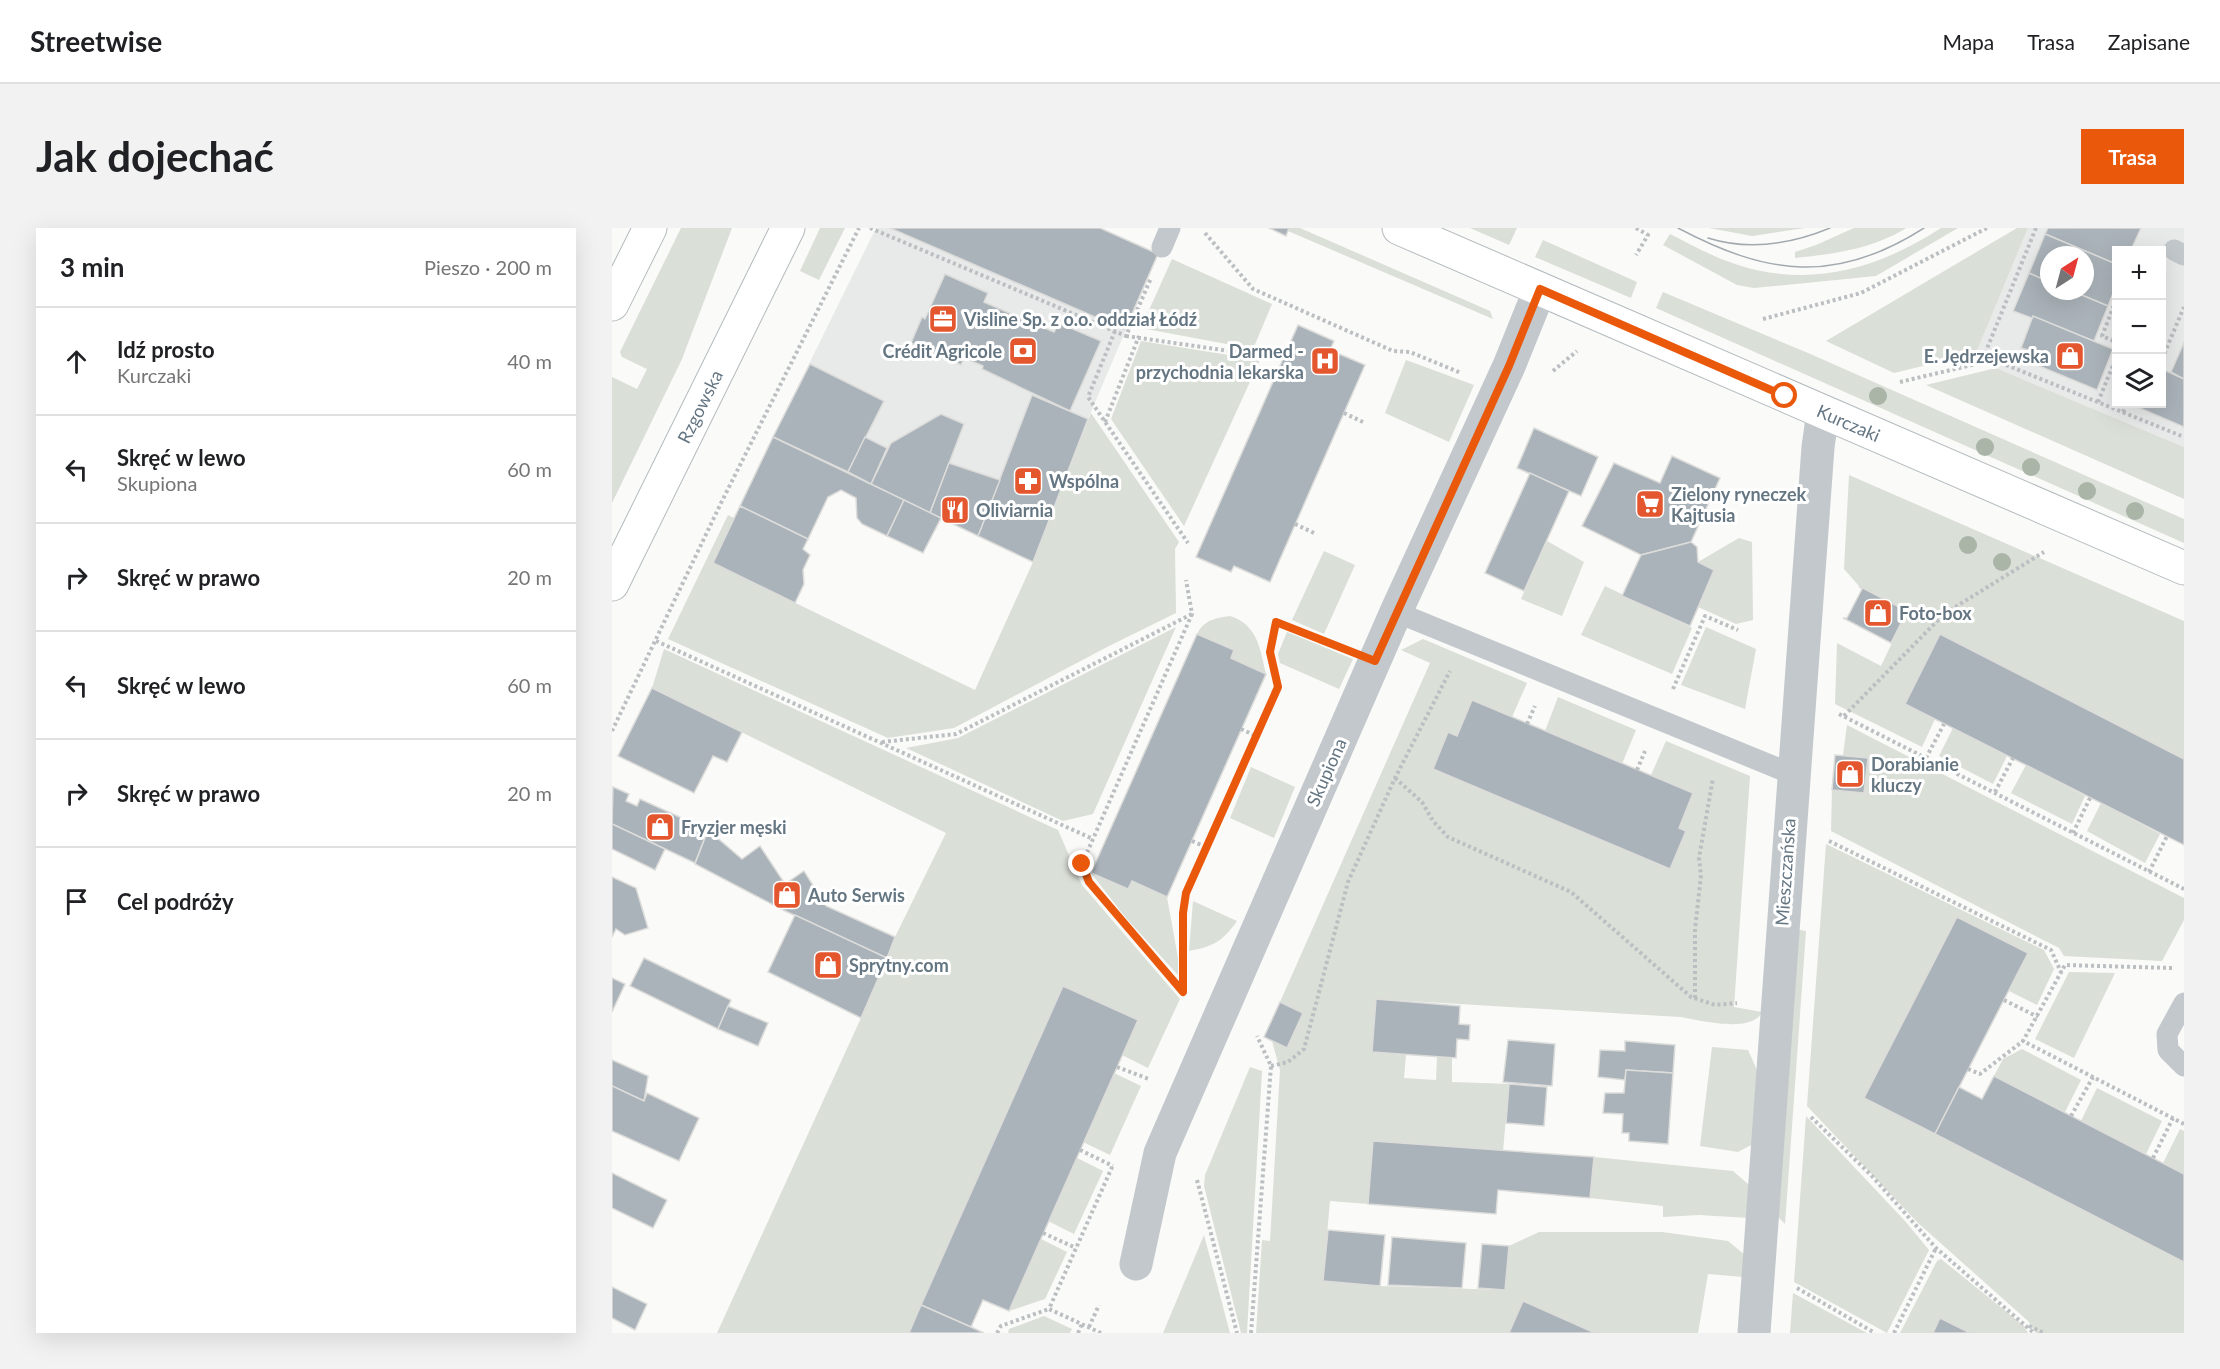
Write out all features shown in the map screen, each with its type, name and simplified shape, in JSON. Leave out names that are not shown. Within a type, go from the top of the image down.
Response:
[{"type":"street","points":[[612,304],[650,228]]},
{"type":"street","name":"Rzgowska","points":[[612,584],[788,228]]},
{"type":"street","name":"Kurczaki","points":[[1407,230],[2184,568]]},
{"type":"street","name":"Skupiona","points":[[1136,1264],[1160,1153],[1396,612],[1509,366],[1540,289]]},
{"type":"street","name":"Mieszczańska","points":[[1754,1333],[1792,774],[1818,447],[1823,412]]},
{"type":"lane","points":[[1396,612],[1792,774]]},
{"type":"lane","points":[[2184,1002],[2168,1034],[2168,1050],[2184,1066]]},
{"type":"path","points":[[612,731],[722,501],[859,228]]},
{"type":"path","points":[[870,228],[1126,336],[1139,336],[1271,357]]},
{"type":"path","points":[[1201,228],[1253,289],[1393,351]]},
{"type":"path","points":[[1636,228],[1648,235],[1636,255]]},
{"type":"path","points":[[1763,319],[1862,292],[1987,228]]},
{"type":"path","points":[[2036,228],[1984,356],[2184,437]]},
{"type":"path","points":[[1126,336],[1155,270]]},
{"type":"path","points":[[2164,354],[2184,307]]},
{"type":"path","points":[[2112,310],[2102,336],[2112,340]]},
{"type":"path","points":[[1115,331],[1088,397],[1188,543]]},
{"type":"path","points":[[1105,422],[1139,336]]},
{"type":"path","points":[[1900,382],[1994,360]]},
{"type":"path","points":[[2098,402],[2112,368]]},
{"type":"path","points":[[2123,412],[2125,408]]},
{"type":"path","points":[[1344,413],[1363,422]]},
{"type":"path","points":[[1295,524],[1314,533]]},
{"type":"path","points":[[1844,716],[1944,614],[2050,549]]},
{"type":"path","points":[[1186,580],[1192,614],[1082,864],[1089,882],[1188,998]]},
{"type":"path","points":[[881,742],[956,734],[1192,614]]},
{"type":"path","points":[[1637,770],[1705,616],[1738,630]]},
{"type":"path","points":[[1183,992],[1183,913],[1186,893],[1278,687],[1270,652],[1276,622],[1375,661]]},
{"type":"path","points":[[657,641],[1093,839]]},
{"type":"path","points":[[1271,1066],[1288,1062],[1304,1049],[1348,882],[1395,778],[1443,682],[1469,642]]},
{"type":"path","points":[[1834,712],[2184,890]]},
{"type":"path","points":[[1926,758],[1944,724]]},
{"type":"path","points":[[1241,729],[1256,736]]},
{"type":"path","points":[[1695,998],[1695,930],[1701,875],[1699,858],[1711,787],[1723,746]]},
{"type":"path","points":[[1995,792],[2013,758]]},
{"type":"path","points":[[1395,778],[1422,802],[1433,821],[1448,837],[1571,892],[1695,998],[1714,1005],[1776,1002]]},
{"type":"path","points":[[2073,832],[2090,798]]},
{"type":"path","points":[[2149,872],[2167,836]]},
{"type":"path","points":[[1824,838],[2051,950],[2062,973]]},
{"type":"path","points":[[1192,841],[1206,847]]},
{"type":"path","points":[[1968,1069],[1980,1074],[2023,1041],[2065,965],[2184,969]]},
{"type":"path","points":[[1234,983],[1271,1066],[1251,1333]]},
{"type":"path","points":[[2004,1000],[2038,1017]]},
{"type":"path","points":[[2023,1041],[2184,1124]]},
{"type":"path","points":[[1117,1067],[1151,1080]]},
{"type":"path","points":[[1146,1091],[1156,1070]]},
{"type":"path","points":[[2071,1116],[2092,1077]]},
{"type":"path","points":[[1807,1113],[1871,1175],[1936,1248],[2028,1325],[2034,1333]]},
{"type":"path","points":[[2153,1158],[2173,1118]]},
{"type":"path","points":[[1080,1150],[1113,1166]]},
{"type":"path","points":[[1049,1309],[1118,1155]]},
{"type":"path","points":[[1196,1176],[1237,1333]]},
{"type":"path","points":[[1043,1233],[1076,1248]]},
{"type":"path","points":[[1894,1333],[1936,1248]]},
{"type":"path","points":[[1787,1282],[1875,1333]]},
{"type":"path","points":[[1089,1327],[1099,1305]]},
{"type":"path","points":[[997,1333],[1001,1326],[1049,1309],[1101,1333]]},
{"type":"path","points":[[1078,1333],[1082,1324]]},
{"type":"path","points":[[2028,1325],[2044,1333]]},
{"type":"shaded area","points":[[681,228],[732,228],[682,359],[612,503],[612,377],[637,389],[647,369],[622,357],[620,352]]},
{"type":"shaded area","points":[[820,228],[845,228],[819,280],[800,271]]},
{"type":"shaded area","points":[[876,228],[1100,228],[1158,254],[1088,419],[1033,562],[773,437]]},
{"type":"shaded area","points":[[1289,228],[1300,228],[1490,311],[1493,319],[1288,231]]},
{"type":"shaded area","points":[[1470,228],[1517,228],[1509,245]]},
{"type":"shaded area","points":[[1709,228],[1805,228],[1752,236]]},
{"type":"shaded area","points":[[1854,228],[1906,228],[1866,246],[1795,258],[1795,252]]},
{"type":"shaded area","points":[[1941,228],[1958,228],[1876,276],[1754,288],[1737,285],[1663,245],[1670,234],[1713,255],[1748,268],[1777,274],[1806,275],[1861,266],[1915,244]]},
{"type":"shaded area","points":[[2017,228],[2028,228],[1976,353],[1894,373],[1826,341]]},
{"type":"shaded area","points":[[2028,228],[2184,228],[2184,447],[1996,368],[1976,353]]},
{"type":"shaded area","points":[[1543,240],[1637,282],[1631,298],[1535,257]]},
{"type":"shaded area","points":[[1172,259],[1272,304],[1253,349],[1141,328]]},
{"type":"shaded area","points":[[1663,292],[1808,353],[2184,519],[2184,543],[1656,308]]},
{"type":"shaded area","points":[[1141,341],[1260,360],[1184,526],[1111,419]]},
{"type":"shaded area","points":[[1406,360],[1474,385],[1449,442],[1385,413]]},
{"type":"shaded area","points":[[1996,368],[2184,447],[2184,499],[1926,385]]},
{"type":"shaded area","points":[[1091,413],[1179,542],[1175,549],[1176,613],[954,728],[888,738],[668,639],[728,515],[734,518],[713,563],[975,690],[1033,562]]},
{"type":"shaded area","points":[[1849,475],[2184,621],[2184,759],[1940,634],[1905,703],[1935,719],[1922,747],[1835,704],[1837,643],[1881,666],[1907,611],[1859,586],[1844,569]]},
{"type":"shaded area","points":[[1739,538],[1752,542],[1753,620],[1736,624],[1698,607],[1714,570],[1698,562]]},
{"type":"shaded area","points":[[1547,541],[1584,562],[1562,616],[1521,599]]},
{"type":"shaded area","points":[[1324,551],[1355,565],[1324,634],[1292,620]]},
{"type":"shaded area","points":[[1605,586],[1692,628],[1672,674],[1581,635]]},
{"type":"shaded area","points":[[1230,616],[1247,625],[1252,632],[1259,647],[1266,674],[1231,658],[1234,650],[1197,634],[1210,620]]},
{"type":"shaded area","points":[[1176,627],[1093,814],[1063,821],[906,748],[958,738]]},
{"type":"shaded area","points":[[1706,627],[1756,649],[1745,709],[1681,685]]},
{"type":"shaded area","points":[[1287,632],[1353,659],[1339,689],[1280,663],[1278,654]]},
{"type":"shaded area","points":[[1423,639],[1527,683],[1512,717],[1472,700],[1457,736],[1449,733],[1433,769],[1669,869],[1686,831],[1679,828],[1693,793],[1651,775],[1666,741],[1750,776],[1734,1007],[1762,1012],[1756,1019],[1748,1022],[1724,1024],[1680,1017],[1376,999],[1372,1052],[1406,1055],[1404,1078],[1436,1080],[1437,1057],[1452,1058],[1452,1082],[1509,1084],[1503,1151],[1373,1141],[1368,1204],[1330,1201],[1323,1280],[1380,1286],[1504,1290],[1509,1246],[1539,1232],[1662,1232],[1728,1241],[1745,1255],[1743,1277],[1708,1274],[1698,1333],[1595,1333],[1523,1301],[1509,1333],[1256,1333],[1262,1240],[1270,1241],[1280,1070],[1272,1041],[1287,1048],[1303,1014],[1280,1002],[1430,663],[1401,650]]},
{"type":"shaded area","points":[[664,649],[1058,830],[1082,885],[1180,999],[1148,1068],[1122,1055],[1138,1020],[1063,987],[909,1333],[717,1333],[861,1018],[895,937],[946,833],[652,688]]},
{"type":"shaded area","points":[[1558,697],[1636,730],[1622,764],[1545,731]]},
{"type":"shaded area","points":[[1847,725],[2184,898],[2184,920],[2162,961],[2064,956],[2059,948],[1831,831],[1832,790],[1864,793],[1868,758],[1843,755]]},
{"type":"shaded area","points":[[1953,728],[2007,756],[1993,784],[1939,756]]},
{"type":"shaded area","points":[[2026,765],[2085,796],[2072,824],[2011,793]]},
{"type":"shaded area","points":[[1251,767],[1295,787],[1274,838],[1230,818]]},
{"type":"shaded area","points":[[2101,803],[2160,834],[2145,863],[2087,831]]},
{"type":"shaded area","points":[[1826,844],[2044,950],[2054,969],[2037,1005],[2009,991],[2027,953],[1957,917],[1864,1098],[2184,1262],[2184,1333],[2036,1333],[2028,1321],[1918,1223],[1807,1106]]},
{"type":"shaded area","points":[[1091,873],[1128,889],[1132,881],[1167,897],[1178,958],[1178,975],[1126,918]]},
{"type":"shaded area","points":[[1193,901],[1237,921],[1217,942],[1189,951]]},
{"type":"shaded area","points":[[1795,929],[1806,931],[1785,1224],[1774,1213]]},
{"type":"shaded area","points":[[2069,972],[2115,973],[2074,1058],[2035,1039]]},
{"type":"shaded area","points":[[1712,1047],[1748,1050],[1757,1070],[1753,1144],[1738,1152],[1700,1146]]},
{"type":"shaded area","points":[[2022,1049],[2081,1080],[2065,1112],[1994,1076],[2003,1059]]},
{"type":"shaded area","points":[[1250,1067],[1262,1071],[1247,1333],[1241,1333],[1204,1186],[1205,1175]]},
{"type":"shaded area","points":[[1114,1073],[1141,1086],[1110,1155],[1083,1142]]},
{"type":"shaded area","points":[[2097,1088],[2162,1121],[2146,1154],[2081,1121]]},
{"type":"shaded area","points":[[1806,1116],[1905,1221],[1929,1250],[1887,1333],[1794,1282]]},
{"type":"shaded area","points":[[2180,1129],[2184,1131],[2184,1174],[2163,1163]]},
{"type":"shaded area","points":[[1594,1157],[1733,1171],[1749,1185],[1749,1218],[1699,1215],[1663,1217],[1663,1206],[1590,1198]]},
{"type":"shaded area","points":[[1077,1158],[1103,1171],[1074,1234],[1048,1221]]},
{"type":"shaded area","points":[[1204,1235],[1230,1333],[1163,1333]]},
{"type":"shaded area","points":[[1041,1239],[1067,1252],[1045,1299],[1009,1311]]},
{"type":"shaded area","points":[[1941,1259],[2024,1326],[2028,1333],[1900,1333],[1937,1261]]},
{"type":"shaded area","points":[[1793,1293],[1867,1333],[1790,1333]]},
{"type":"shaded area","points":[[1044,1316],[1072,1329],[1070,1333],[1008,1333],[1009,1329]]},
{"type":"building","points":[[890,228],[1100,228],[1158,254],[1125,330]]},
{"type":"building","points":[[1269,228],[1289,228],[1286,236]]},
{"type":"building","points":[[2048,228],[2141,228],[2133,246],[2112,246],[2112,262],[2094,255],[2094,246],[2073,246],[2045,234]]},
{"type":"building","points":[[2045,234],[2073,246],[2040,246]]},
{"type":"building","points":[[2040,246],[2040,278],[2029,273]]},
{"type":"building","points":[[2094,255],[2112,262],[2112,296],[2108,306],[2094,300]]},
{"type":"building","points":[[2029,273],[2040,278],[2040,300],[2094,300],[2108,306],[2094,341],[2013,311]]},
{"type":"building","points":[[945,274],[988,293],[984,302],[1054,332],[1059,323],[1101,341],[1070,411],[982,369],[983,366],[964,358],[961,365],[911,343],[922,317],[925,319]]},
{"type":"building","name":"E. Jędrzejewska","points":[[2033,316],[2112,349],[2112,352],[2097,390],[2027,361],[2031,351],[2021,348]]},
{"type":"building","points":[[1298,325],[1334,341],[1330,350],[1365,365],[1270,582],[1234,566],[1231,572],[1196,557]]},
{"type":"building","points":[[2184,342],[2184,379],[2171,372]]},
{"type":"building","points":[[810,364],[884,401],[848,472],[773,437]]},
{"type":"building","points":[[2166,371],[2184,379],[2184,427],[2140,408],[2166,408]]},
{"type":"building","points":[[1032,395],[1088,419],[1033,562],[978,536]]},
{"type":"building","points":[[941,414],[964,424],[930,513],[871,484],[891,443]]},
{"type":"building","points":[[1534,428],[1598,457],[1581,496],[1517,468]]},
{"type":"building","points":[[773,437],[904,500],[887,536],[862,524],[857,518],[856,498],[841,490],[828,497],[808,539],[740,506]]},
{"type":"building","points":[[865,437],[887,448],[871,484],[848,472]]},
{"type":"building","name":"Zielony ryneczek Kajtusia","points":[[1672,456],[1720,478],[1691,542],[1641,555],[1582,526],[1614,463],[1660,483]]},
{"type":"building","points":[[949,463],[1000,480],[978,536],[930,513]]},
{"type":"building","points":[[1530,473],[1569,491],[1524,591],[1485,573]]},
{"type":"building","points":[[904,500],[941,518],[923,553],[887,536]]},
{"type":"building","points":[[740,506],[808,539],[803,549],[810,555],[803,570],[804,584],[795,603],[713,563]]},
{"type":"building","points":[[1691,542],[1697,547],[1698,562],[1714,570],[1690,626],[1622,596],[1641,555]]},
{"type":"building","name":"Foto-box","points":[[1859,586],[1907,611],[1891,643],[1843,618],[1847,618],[1862,589]]},
{"type":"building","points":[[1197,634],[1234,650],[1231,658],[1266,674],[1167,897],[1132,881],[1128,889],[1091,873]]},
{"type":"building","points":[[1940,634],[2184,759],[2184,845],[1905,704]]},
{"type":"building","points":[[652,688],[742,732],[727,762],[713,756],[694,793],[618,756]]},
{"type":"building","points":[[1472,700],[1693,793],[1679,828],[1686,831],[1670,869],[1433,769],[1448,732],[1457,736]]},
{"type":"building","name":"Dorabianie kluczy","points":[[1835,755],[1868,758],[1864,793],[1832,790]]},
{"type":"building","name":"Fryzjer męski","points":[[613,787],[629,794],[626,801],[637,806],[640,799],[708,830],[695,863],[612,824]]},
{"type":"building","points":[[612,824],[665,849],[655,870],[612,849]]},
{"type":"building","name":"Auto Serwis","points":[[708,830],[742,859],[760,846],[785,884],[804,871],[826,906],[895,937],[887,958],[783,910],[695,864]]},
{"type":"building","points":[[612,877],[636,888],[648,928],[625,935],[616,929],[612,937]]},
{"type":"building","name":"Sprytny.com","points":[[795,915],[887,958],[861,1018],[768,972]]},
{"type":"building","points":[[1957,917],[2028,953],[1935,1134],[1864,1098]]},
{"type":"building","points":[[644,958],[731,1000],[718,1029],[630,986]]},
{"type":"building","points":[[612,978],[625,984],[612,1012]]},
{"type":"building","points":[[1063,986],[1138,1020],[1009,1311],[983,1300],[971,1327],[921,1305]]},
{"type":"building","points":[[1376,999],[1460,1006],[1459,1024],[1470,1025],[1469,1040],[1457,1039],[1456,1058],[1372,1052]]},
{"type":"building","points":[[1280,1002],[1303,1013],[1287,1048],[1264,1037]]},
{"type":"building","points":[[728,1006],[768,1023],[758,1046],[718,1029]]},
{"type":"building","points":[[1508,1040],[1555,1044],[1552,1086],[1503,1082]]},
{"type":"building","points":[[1625,1041],[1675,1045],[1673,1073],[1626,1070],[1625,1080],[1598,1077],[1600,1050],[1625,1051]]},
{"type":"building","points":[[612,1060],[648,1076],[644,1101],[612,1086]]},
{"type":"building","points":[[1626,1070],[1673,1073],[1668,1144],[1629,1141],[1629,1133],[1622,1133],[1623,1114],[1603,1113],[1605,1093],[1624,1093]]},
{"type":"building","points":[[1994,1076],[2184,1174],[2184,1262],[1935,1134],[1959,1087],[1982,1099]]},
{"type":"building","points":[[1509,1084],[1547,1087],[1544,1126],[1506,1123]]},
{"type":"building","points":[[612,1086],[644,1101],[647,1093],[699,1118],[679,1161],[612,1131]]},
{"type":"building","points":[[1373,1141],[1594,1157],[1590,1198],[1498,1190],[1496,1214],[1368,1204]]},
{"type":"building","points":[[612,1173],[667,1200],[653,1228],[612,1208]]},
{"type":"building","points":[[1328,1230],[1385,1235],[1380,1286],[1323,1281]]},
{"type":"building","points":[[1392,1237],[1466,1243],[1462,1288],[1388,1285]]},
{"type":"building","points":[[1482,1244],[1509,1246],[1505,1290],[1478,1288]]},
{"type":"building","points":[[612,1287],[647,1304],[635,1330],[612,1318]]},
{"type":"building","points":[[1523,1301],[1595,1333],[1509,1333]]},
{"type":"building","points":[[921,1305],[971,1327],[984,1333],[909,1333]]},
{"type":"building","points":[[1940,1318],[1970,1333],[1933,1333]]},
{"type":"tram line","points":[[1678,228],[1741,256],[1771,264],[1801,267],[1831,265],[1861,259],[1892,246],[1924,228]]},
{"type":"tram line","points":[[1708,238],[1739,244],[1770,244],[1785,242],[1830,228]]},
{"type":"place","name":"Visline Sp. z o.o. oddział Łódź","points":[[943,319]]},
{"type":"place","name":"Crédit Agricole","points":[[1023,351]]},
{"type":"place","name":"E. Jędrzejewska","points":[[2070,356]]},
{"type":"place","name":"Darmed - przychodnia lekarska","points":[[1325,361]]},
{"type":"place","name":"Wspólna","points":[[1028,481]]},
{"type":"place","name":"Zielony ryneczek Kajtusia","points":[[1650,504]]},
{"type":"place","name":"Oliviarnia","points":[[955,510]]},
{"type":"place","name":"Foto-box","points":[[1878,613]]},
{"type":"place","name":"Dorabianie kluczy","points":[[1850,774]]},
{"type":"place","name":"Fryzjer męski","points":[[660,827]]},
{"type":"place","name":"Auto Serwis","points":[[787,895]]},
{"type":"place","name":"Sprytny.com","points":[[828,965]]},
{"type":"route","points":[[1082,864],[1089,882],[1183,992],[1183,913],[1186,893],[1278,687],[1270,652],[1276,622],[1375,661],[1509,366],[1540,289],[1785,396]]}]
